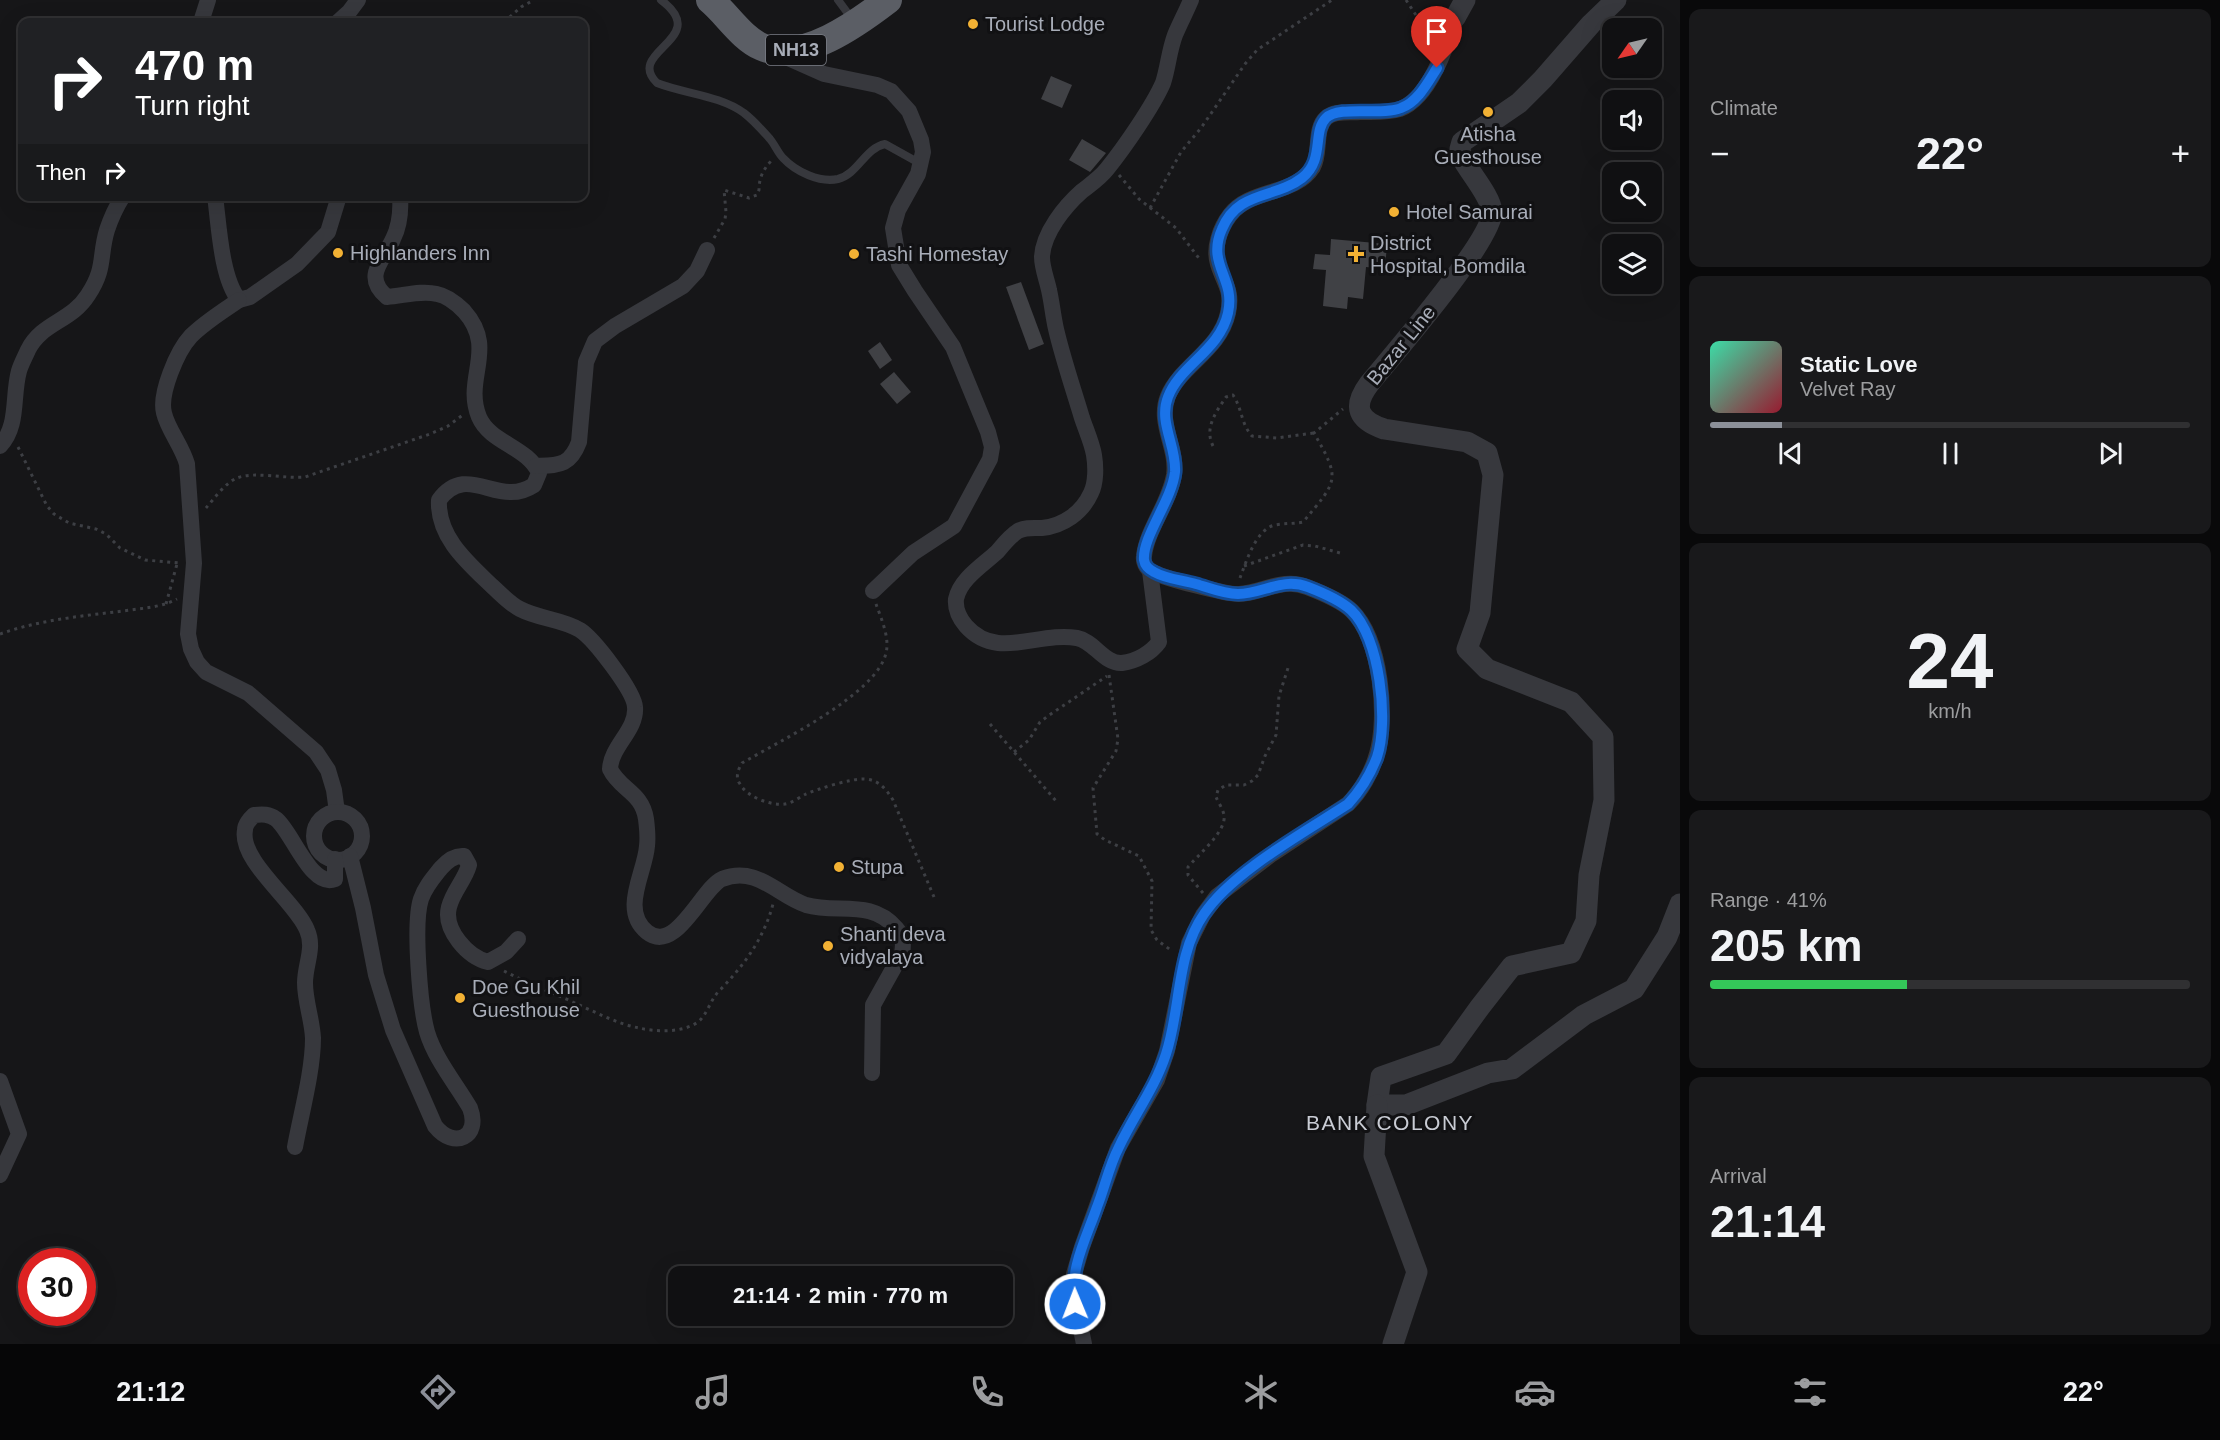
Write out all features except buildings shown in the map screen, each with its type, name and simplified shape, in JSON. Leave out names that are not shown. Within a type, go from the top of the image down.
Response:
[{"type":"highway","name":"NH13","points":[[710,0],[746,36],[761,47],[777,51],[796,50],[836,36],[888,0]]},
{"type":"street","points":[[202,18],[208,0]]},
{"type":"street","points":[[208,0],[208,18]]},
{"type":"street","points":[[1191,0],[1175,37],[1163,82],[1156,97],[1110,165],[1062,214],[1051,231],[1042,257],[1055,327],[1094,454],[1093,491],[1086,503],[1066,521],[1053,527],[1028,528],[1018,531],[972,573],[961,588],[956,600],[957,612],[971,632],[984,640],[1006,645],[1062,636],[1080,638],[1097,649],[1108,667],[1140,657],[1153,650],[1159,642],[1150,571],[1145,564],[1144,557],[1149,538],[1170,495],[1175,472],[1164,418],[1165,406],[1174,384],[1207,351],[1221,331],[1228,315],[1229,288],[1217,262],[1217,244],[1222,229],[1230,214],[1245,201],[1284,188],[1302,178],[1312,167],[1318,154],[1321,126],[1327,117],[1337,113],[1392,111],[1412,102],[1442,58],[1459,6]]},
{"type":"street","name":"Bazar Line","points":[[1365,421],[1359,404],[1362,394],[1462,268],[1488,226],[1492,215],[1491,205],[1461,156],[1462,142],[1519,103],[1616,0]]},
{"type":"street","points":[[761,47],[824,74],[877,85],[891,91],[909,111],[921,140],[923,152],[921,164],[898,210],[893,228],[899,265],[953,347],[992,447],[990,459],[954,526],[913,553],[873,591]]},
{"type":"street","points":[[0,446],[9,430],[14,414],[19,372],[29,349],[43,330],[79,309],[98,279],[103,263],[106,232],[121,201]]},
{"type":"street","points":[[216,201],[225,262],[233,292],[239,300]]},
{"type":"street","points":[[337,201],[328,232],[288,271],[250,297],[239,300],[189,338],[174,365],[162,402],[164,417],[182,448],[187,464],[193,551],[188,634],[191,649],[197,662],[206,672],[248,693],[316,752],[328,770],[337,812]]},
{"type":"street","points":[[399,201],[394,237],[375,272],[375,281],[380,291],[387,297],[437,294],[458,304],[468,315],[477,329],[480,340],[475,375],[476,407],[480,419],[492,432],[536,466],[539,473],[537,481],[528,489],[516,493],[502,492],[471,483],[452,488],[444,493],[439,500],[440,519],[445,533],[469,564],[518,609],[580,630],[592,640],[633,698],[634,717],[614,753],[610,769],[619,783],[636,795],[642,803],[646,818],[647,847],[637,880],[634,905],[642,927],[658,937],[667,935],[687,920],[714,884],[730,877],[762,880],[794,900],[808,905],[845,907],[879,914],[891,922],[901,934],[903,944],[902,953],[873,1005],[872,1073]]},
{"type":"street","points":[[536,466],[566,462],[575,452],[579,442],[586,362],[595,341],[615,326],[683,286],[698,271],[707,250]]},
{"type":"street","points":[[1365,421],[1384,429],[1467,442],[1487,453],[1493,475],[1480,613],[1467,649],[1487,669],[1571,702],[1603,737],[1604,800],[1589,875],[1586,921],[1571,953],[1512,966],[1446,1054],[1381,1077],[1374,1156],[1417,1272],[1393,1344]]},
{"type":"street","points":[[1084,1344],[1073,1290],[1074,1274],[1118,1148],[1157,1080],[1170,1040],[1186,957],[1196,927],[1212,903],[1239,878],[1355,797],[1377,757],[1380,741],[1378,668],[1371,641],[1350,609],[1306,586],[1293,583],[1235,594],[1217,592],[1150,571]]},
{"type":"street","points":[[295,1147],[313,1040],[311,1014],[305,986],[312,945],[306,927],[297,913],[269,882],[251,854],[244,828],[254,815],[265,814],[275,818],[282,824],[309,867],[321,877],[329,880],[335,879],[342,858],[360,844],[360,829],[352,816],[337,812],[329,813],[317,823],[314,838],[321,852],[342,858]]},
{"type":"street","points":[[342,858],[363,908],[376,975],[393,1030],[435,1126],[449,1139],[467,1135],[472,1128],[474,1117],[434,1049],[427,1032],[422,1007],[418,913],[420,900],[426,887],[444,864],[453,857],[464,856],[470,865],[448,909],[449,921],[457,939],[470,955],[488,962],[506,952],[518,939]]},
{"type":"street","points":[[1377,1105],[1406,1105],[1488,1073],[1512,1069],[1584,1015],[1634,989],[1668,937],[1680,904]]},
{"type":"street","points":[[0,1081],[18,1134],[0,1175]]},
{"type":"lane","points":[[661,0],[676,17],[677,27],[675,36],[650,61],[648,69],[657,83],[718,100],[744,113],[770,139],[780,154],[798,170],[826,180],[840,178],[853,170],[876,146],[885,144],[921,164]]},
{"type":"lane","points":[[838,0],[855,25]]},
{"type":"path","points":[[509,18],[534,0]]},
{"type":"path","points":[[1150,208],[1180,152],[1201,128],[1257,50],[1332,0]]},
{"type":"path","points":[[1406,0],[1442,58]]},
{"type":"path","points":[[707,250],[725,219],[724,190],[749,198],[753,197],[759,190],[760,179],[766,166],[780,154]]},
{"type":"path","points":[[1110,165],[1139,199],[1176,228],[1204,264],[1224,276]]},
{"type":"path","points":[[1213,446],[1209,438],[1210,424],[1226,397],[1233,395],[1238,402],[1245,428],[1252,436],[1277,438],[1314,433],[1342,408],[1365,421]]},
{"type":"path","points":[[191,531],[201,513],[228,484],[237,478],[305,477],[430,434],[448,426],[476,407]]},
{"type":"path","points":[[9,430],[47,506],[54,514],[69,523],[96,529],[106,534],[120,548],[145,560],[161,560],[177,564]]},
{"type":"path","points":[[1235,594],[1254,543],[1272,525],[1303,522],[1330,485],[1334,475],[1331,462],[1314,433]]},
{"type":"path","points":[[1244,566],[1303,545],[1340,553]]},
{"type":"path","points":[[166,604],[177,564],[193,551]]},
{"type":"path","points":[[0,634],[15,628],[166,604],[192,591]]},
{"type":"path","points":[[873,591],[885,636],[887,652],[883,662],[855,695],[742,763],[738,770],[737,781],[743,789],[755,797],[774,804],[786,804],[814,791],[865,779],[884,785],[893,800],[934,897]]},
{"type":"path","points":[[1014,752],[1029,740],[1040,722],[1108,667]]},
{"type":"path","points":[[1108,667],[1118,739],[1116,752],[1093,788],[1097,834],[1139,856],[1152,881],[1151,930],[1157,940],[1186,957]]},
{"type":"path","points":[[1212,903],[1192,882],[1188,876],[1188,867],[1206,850],[1224,821],[1224,813],[1216,797],[1218,790],[1226,785],[1244,785],[1258,775],[1264,756],[1276,735],[1279,696],[1288,668]]},
{"type":"path","points":[[990,724],[1056,801]]},
{"type":"path","points":[[488,962],[603,1016],[638,1028],[666,1031],[685,1028],[697,1023],[706,1014],[713,997],[743,966],[768,923],[777,888]]},
{"type":"place","name":"Tourist Lodge","points":[[973,24]]},
{"type":"place","name":"Atisha Guesthouse","points":[[1488,112]]},
{"type":"place","name":"Hotel Samurai","points":[[1394,212]]},
{"type":"place","name":"Highlanders Inn","points":[[338,253]]},
{"type":"place","name":"Tashi Homestay","points":[[854,254]]},
{"type":"place","name":"District Hospital, Bomdila","points":[[1356,254]]},
{"type":"place","name":"Stupa","points":[[839,867]]},
{"type":"place","name":"Shanti deva vidyalaya","points":[[828,946]]},
{"type":"place","name":"Doe Gu Khil Guesthouse","points":[[460,998]]},
{"type":"district","name":"BANK COLONY","points":[[1390,1122]]},
{"type":"route","points":[[1075,1304],[1074,1274],[1082,1247],[1118,1148],[1157,1080],[1167,1052],[1189,943],[1196,927],[1217,896],[1239,878],[1355,797],[1377,757],[1380,741],[1378,668],[1371,641],[1350,609],[1306,586],[1293,583],[1243,594],[1217,592],[1162,576],[1150,571],[1145,564],[1144,557],[1149,538],[1170,495],[1175,472],[1164,418],[1168,395],[1174,384],[1207,351],[1221,331],[1228,315],[1229,288],[1217,262],[1217,244],[1230,214],[1245,201],[1284,188],[1302,178],[1312,167],[1318,154],[1321,126],[1327,117],[1337,113],[1392,111],[1402,108],[1412,102],[1437,68]]}]
